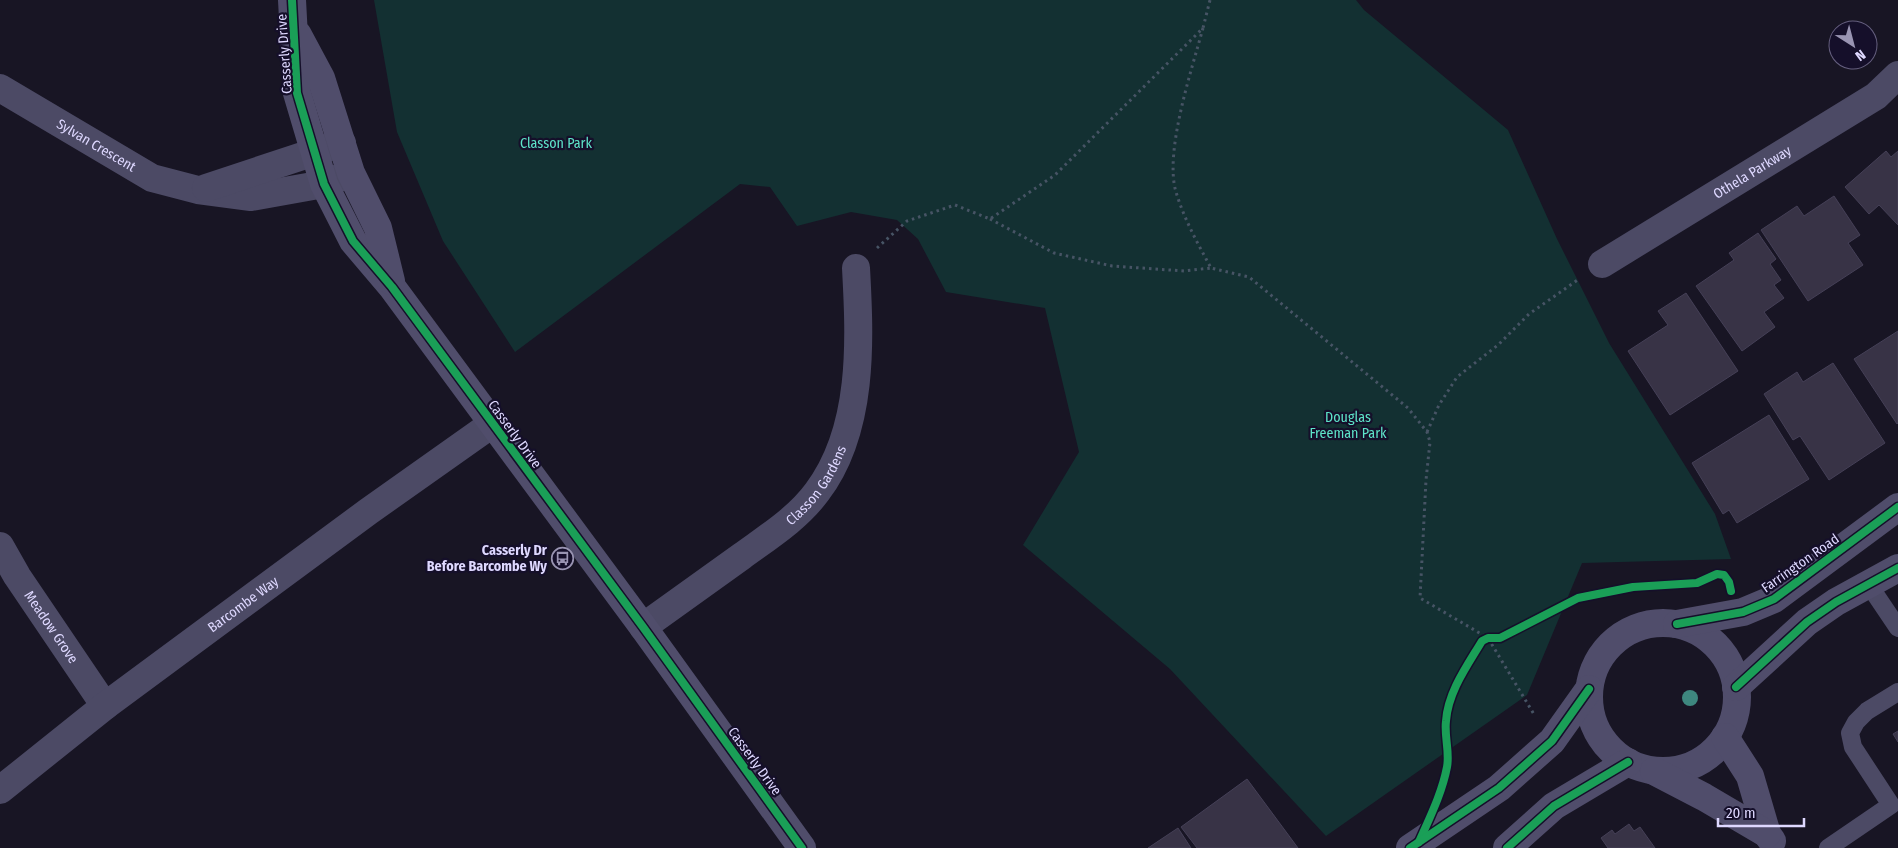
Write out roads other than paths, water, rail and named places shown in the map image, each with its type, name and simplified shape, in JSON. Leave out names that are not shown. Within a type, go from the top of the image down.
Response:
[{"type":"main road","name":"Casserly Drive","points":[[292,0],[298,93],[324,184],[353,241],[392,287],[643,627],[793,845]]},
{"type":"main road","name":"Casserly Drive","points":[[293,27],[322,78],[351,173],[378,228],[392,287]]},
{"type":"main road","name":"Farrington Road","points":[[1677,624],[1743,612],[1774,599],[1898,507]]},
{"type":"main road","points":[[1736,687],[1807,622],[1836,602],[1898,568]]},
{"type":"main road","points":[[1653,623],[1677,624],[1699,632],[1717,646],[1730,665],[1736,687],[1737,704],[1733,721],[1725,737],[1712,753],[1694,764],[1675,770],[1654,771],[1640,768],[1610,749],[1597,732],[1590,711],[1589,689],[1595,665],[1610,645],[1629,630],[1653,623]]},
{"type":"main road","points":[[1410,848],[1499,788],[1552,740],[1589,689]]},
{"type":"main road","points":[[1725,737],[1750,776],[1772,841]]},
{"type":"main road","points":[[1507,848],[1554,806],[1628,762]]},
{"type":"main road","points":[[1654,771],[1704,797],[1772,841]]},
{"type":"street","name":"Othela Parkway","points":[[1602,264],[1876,96],[1898,76]]},
{"type":"street","name":"Sylvan Crescent","points":[[0,88],[152,178],[198,190],[251,197],[324,184],[351,173]]},
{"type":"street","points":[[198,190],[342,143]]},
{"type":"street","name":"Classon Gardens","points":[[643,627],[789,522],[817,492],[836,459],[848,424],[856,388],[859,320],[856,268]]},
{"type":"street","name":"Barcombe Way","points":[[0,790],[105,706],[368,511],[492,424]]},
{"type":"street","name":"Meadow Grove","points":[[0,546],[17,576],[105,706]]},
{"type":"lane","points":[[1869,585],[1898,628]]},
{"type":"lane","points":[[1828,848],[1891,805],[1854,747],[1850,733],[1856,722],[1867,711],[1898,692]]},
{"type":"place","name":"Casserly Dr Before Barcombe Wy","points":[[563,558]]},
{"type":"park label","name":"Classon Park","points":[[556,143]]},
{"type":"park label","name":"Douglas Freeman Park","points":[[1348,426]]}]
